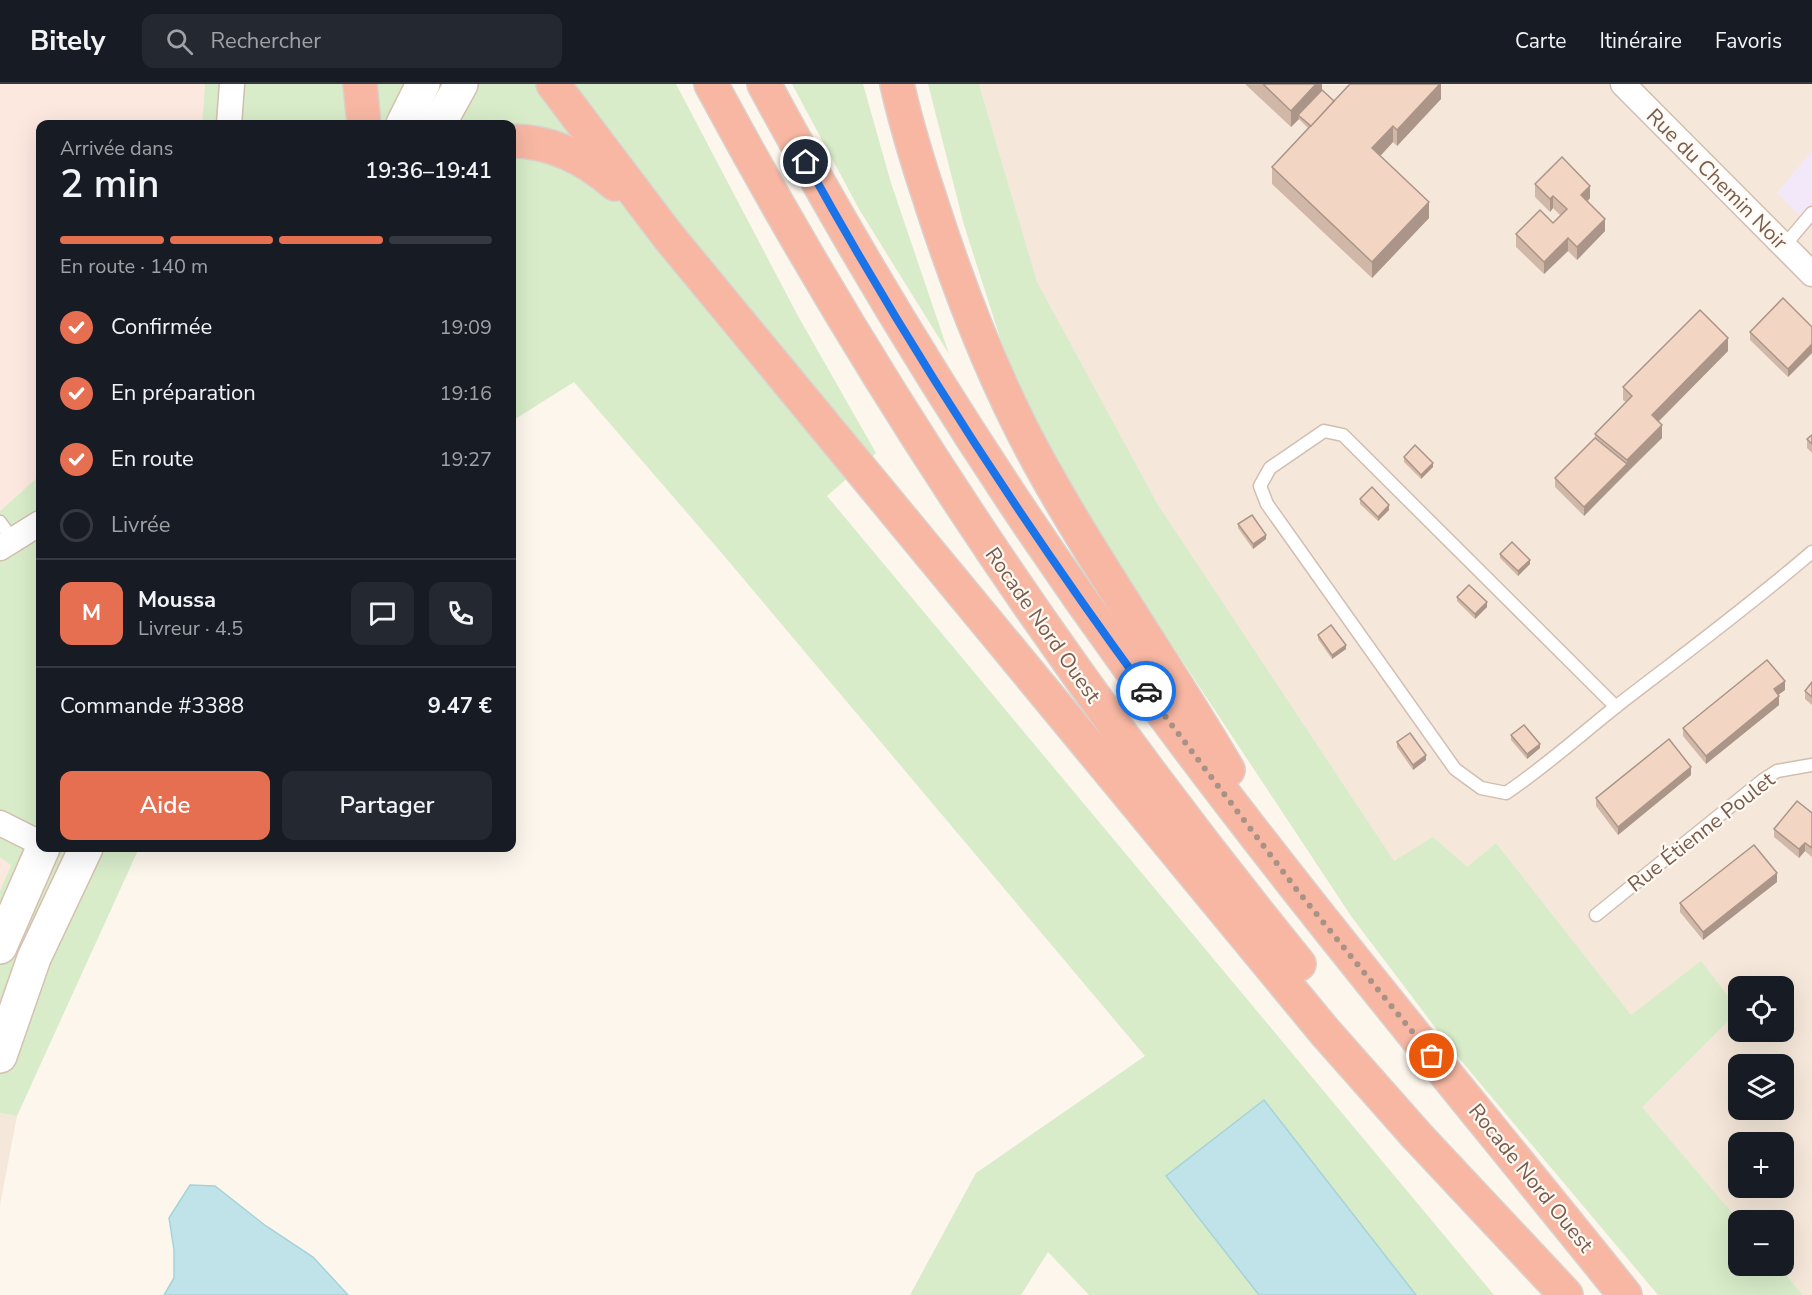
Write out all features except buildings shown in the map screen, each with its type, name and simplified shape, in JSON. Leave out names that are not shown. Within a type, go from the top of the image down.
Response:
[{"type":"highway","points":[[360,84],[364,120]]},
{"type":"highway","points":[[553,84],[668,236],[1325,1032],[1417,1136],[1567,1295]]},
{"type":"highway","name":"Rocade Nord Ouest","points":[[711,84],[761,176],[881,381],[971,522],[1032,609],[1144,767],[1220,865],[1567,1295]]},
{"type":"highway","name":"Rocade Nord Ouest","points":[[764,84],[877,287],[983,454],[1126,663],[1297,890],[1625,1295]]},
{"type":"highway","points":[[897,84],[914,150],[948,255],[971,317],[1017,418],[1073,522],[1201,724],[1297,890]]},
{"type":"highway","points":[[516,141],[545,145],[565,151],[584,161],[614,183],[668,236]]},
{"type":"street","points":[[229,120],[232,84]]},
{"type":"street","points":[[405,120],[423,84]]},
{"type":"street","points":[[441,120],[461,84]]},
{"type":"street","name":"Rue du Chemin Noir","points":[[1623,84],[1812,274]]},
{"type":"street","points":[[4,536],[36,524]]},
{"type":"street","points":[[0,822],[36,841]]},
{"type":"street","points":[[0,947],[41,852]]},
{"type":"street","points":[[0,1056],[34,958],[83,854]]},
{"type":"lane","points":[[1784,246],[1812,213]]},
{"type":"lane","points":[[1616,706],[1343,435],[1324,431],[1270,468],[1260,486],[1267,504],[1455,769],[1481,788],[1506,793],[1530,777],[1616,706],[1754,601],[1812,552]]},
{"type":"lane","name":"Rue Étienne Poulet","points":[[1596,915],[1763,780],[1777,771],[1812,765]]},
{"type":"shaded area","points":[[0,84],[205,84],[202,120],[36,120],[36,479],[0,511]]},
{"type":"shaded area","points":[[979,84],[1812,84],[1812,1295],[1662,1295],[1092,472]]},
{"type":"shaded area","points":[[1812,151],[1812,228],[1777,193]]},
{"type":"shaded area","points":[[0,857],[11,864],[0,891]]},
{"type":"shaded area","points":[[0,1113],[17,1116],[0,1205]]},
{"type":"green space","points":[[205,84],[676,84],[798,316],[876,453],[827,496],[1494,1295],[1416,1295],[1264,1100],[1166,1176],[1259,1295],[1089,1295],[1048,1252],[1021,1295],[910,1295],[976,1173],[1145,1056],[720,551],[574,382],[516,418],[516,120],[202,120]]},
{"type":"green space","points":[[792,84],[863,84],[891,183],[949,354],[859,209]]},
{"type":"green space","points":[[928,84],[979,84],[1037,282],[1158,505],[1394,861],[1433,837],[1467,867],[1496,843],[1631,1015],[1701,961],[1728,996],[1728,1021],[1642,1107],[1730,1210],[1728,1276],[1787,1276],[1803,1295],[1658,1295],[1453,1051],[1351,916],[1089,520],[1018,394],[964,225]]},
{"type":"green space","points":[[36,479],[36,852],[137,852],[17,1116],[0,1113],[0,891],[11,865],[0,857],[0,511]]},
{"type":"water","points":[[1264,1100],[1416,1295],[1259,1295],[1166,1176]]},
{"type":"water","points":[[190,1185],[215,1186],[266,1226],[313,1257],[348,1295],[164,1295],[174,1278],[174,1250],[169,1218]]},
{"type":"way so far","points":[[1146,691],[1297,890],[1432,1056]]},
{"type":"route","points":[[806,162],[877,287],[950,403],[1025,518],[1146,691]]}]
